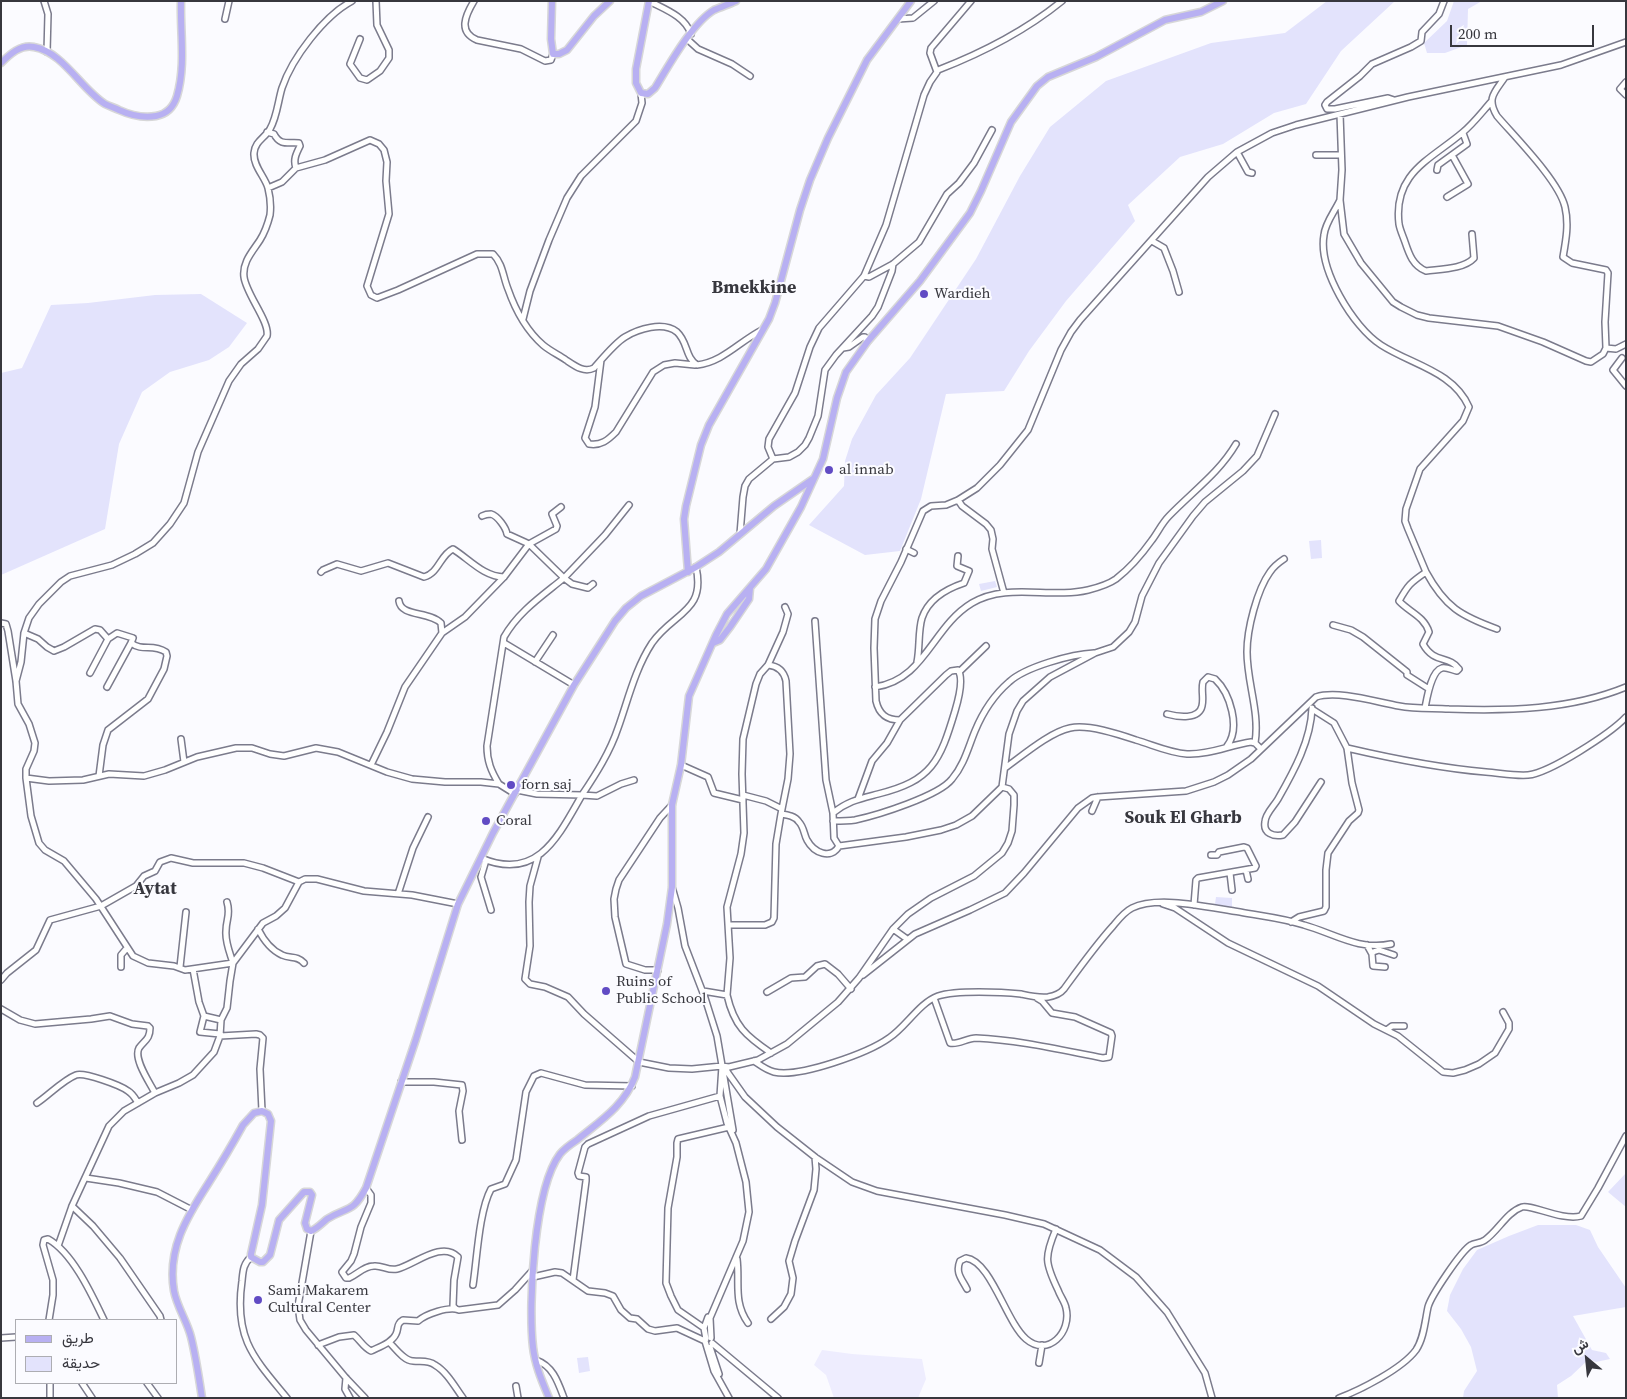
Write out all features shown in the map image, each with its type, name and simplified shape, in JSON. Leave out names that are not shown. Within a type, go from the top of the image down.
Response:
[{"type":"main road","points":[[1,62],[24,47],[34,47],[47,52],[64,65],[104,103],[131,114],[148,116],[161,114],[175,103],[180,83],[182,1]]},
{"type":"main road","points":[[552,1],[551,39],[553,54],[559,54],[566,50],[594,16],[610,1]]},
{"type":"main road","points":[[649,1],[636,69],[636,84],[641,93],[648,94],[652,92],[689,36],[702,20],[713,11],[736,1]]},
{"type":"main road","points":[[688,572],[684,519],[701,445],[709,425],[763,329],[775,303],[800,210],[821,154],[867,60],[911,1]]},
{"type":"main road","points":[[549,1398],[536,1360],[532,1320],[533,1273],[544,1191],[547,1179],[561,1153],[611,1112],[627,1096],[632,1086],[639,1062],[658,970],[672,887],[672,805],[681,765],[688,696],[713,643],[728,612],[766,569],[782,543],[814,478],[827,444],[842,381],[850,366],[868,340],[920,281],[970,213],[1011,122],[1037,86],[1048,76],[1096,57],[1165,20],[1202,12],[1223,1]]},
{"type":"main road","points":[[202,1398],[191,1336],[176,1301],[172,1272],[174,1255],[177,1240],[192,1210],[244,1126],[254,1114],[262,1111],[270,1117],[271,1129],[262,1205],[251,1257],[260,1262],[266,1261],[272,1249],[279,1220],[300,1195],[308,1191],[312,1195],[305,1223],[307,1229],[311,1230],[327,1219],[353,1207],[366,1188],[402,1082],[458,904],[574,685],[614,621],[626,608],[654,588],[696,567],[774,506],[814,478]]},
{"type":"main road","points":[[713,643],[720,640],[725,634],[749,599],[750,588]]},
{"type":"main road","points":[[728,612],[736,618]]},
{"type":"street","points":[[44,1],[48,14],[47,52]]},
{"type":"street","points":[[224,19],[229,1]]},
{"type":"street","points":[[16,681],[23,653],[24,633],[28,618],[62,582],[78,574],[112,565],[145,548],[160,536],[170,524],[184,503],[198,452],[229,381],[241,364],[262,345],[268,333],[248,291],[244,276],[246,262],[261,238],[270,216],[268,188],[260,174],[254,154],[258,142],[273,122],[282,88],[294,63],[321,25],[333,13],[352,1]]},
{"type":"street","points":[[360,39],[350,64],[360,78],[367,80],[380,70],[389,58],[389,50],[377,25],[376,1]]},
{"type":"street","points":[[474,1],[465,22],[466,34],[470,38],[521,49],[544,62],[550,60],[553,54]]},
{"type":"street","points":[[649,1],[679,18],[688,27],[689,36],[698,49],[732,64],[750,76]]},
{"type":"street","points":[[898,19],[913,18],[934,1]]},
{"type":"street","points":[[938,70],[930,53],[931,48],[971,1]]},
{"type":"street","points":[[772,459],[768,447],[769,439],[795,393],[816,334],[827,317],[864,276],[887,221],[924,95],[938,70],[1021,31],[1062,1]]},
{"type":"street","points":[[1394,100],[1388,98],[1335,109],[1327,109],[1326,106],[1327,102],[1372,64],[1421,41],[1422,32],[1439,14],[1444,1]]},
{"type":"street","points":[[900,720],[887,718],[882,715],[876,701],[875,619],[881,601],[923,511],[931,506],[946,505],[958,500],[988,479],[1028,430],[1061,350],[1071,332],[1208,177],[1238,152],[1280,130],[1394,100],[1562,65],[1626,42]]},
{"type":"street","points":[[1340,114],[1342,155],[1340,200],[1343,231],[1361,263],[1393,302],[1417,316],[1498,326],[1591,362],[1599,358],[1606,348],[1605,322],[1608,273],[1606,270],[1572,263],[1563,257],[1568,228],[1564,202],[1551,179],[1492,108],[1493,95],[1505,77]]},
{"type":"street","points":[[1626,82],[1620,89],[1626,95]]},
{"type":"street","points":[[523,319],[530,291],[567,198],[581,176],[636,121],[642,103],[641,93]]},
{"type":"street","points":[[1472,234],[1474,258],[1471,262],[1458,267],[1422,270],[1407,250],[1399,224],[1401,194],[1406,180],[1428,158],[1462,133],[1491,102]]},
{"type":"street","points":[[864,276],[870,276],[893,264],[922,238],[947,194],[961,182],[992,130]]},
{"type":"street","points":[[267,132],[274,134],[279,142],[283,144],[299,143],[300,146],[294,163],[296,168]]},
{"type":"street","points":[[1438,170],[1438,165],[1467,144],[1462,133]]},
{"type":"street","points":[[268,188],[282,182],[296,168],[325,160],[370,140],[379,144],[384,150],[387,162],[386,181],[389,214],[367,286],[371,295],[377,298],[398,290],[477,254],[493,254],[501,266],[508,288],[530,332],[543,345],[576,366],[589,370],[594,368],[624,337],[642,330],[661,326],[677,333],[684,342],[690,359],[697,365]]},
{"type":"street","points":[[1238,152],[1248,172],[1252,173]]},
{"type":"street","points":[[1316,155],[1342,155]]},
{"type":"street","points":[[1447,196],[1468,184],[1462,166],[1452,155]]},
{"type":"street","points":[[1340,200],[1324,232],[1323,248],[1336,288],[1361,328],[1374,340],[1391,350],[1445,376],[1461,391],[1469,406],[1463,421],[1420,469],[1406,510],[1405,521],[1436,591],[1454,609],[1477,622],[1497,630]]},
{"type":"street","points":[[1152,241],[1164,248],[1179,292]]},
{"type":"street","points":[[740,534],[745,486],[749,479],[772,459],[782,459],[793,455],[810,438],[822,400],[824,374],[828,365],[876,311],[893,264]]},
{"type":"street","points":[[602,359],[595,407],[585,438],[589,444],[595,445],[609,439],[616,432],[653,372],[675,363],[703,364],[728,354],[763,329]]},
{"type":"street","points":[[842,348],[849,347],[865,336],[868,340]]},
{"type":"street","points":[[1606,348],[1616,349],[1626,344]]},
{"type":"street","points":[[1622,358],[1613,370],[1626,386]]},
{"type":"street","points":[[681,765],[708,778],[714,793],[766,801],[792,816],[801,823],[806,840],[826,855],[832,854],[838,846],[906,837],[941,830],[956,825],[972,816],[1002,787],[1009,734],[1017,711],[1023,701],[1050,677],[1095,653],[1113,647],[1130,632],[1135,622],[1142,596],[1159,564],[1205,502],[1243,471],[1256,456],[1275,414]]},
{"type":"street","points":[[875,687],[896,682],[917,665],[946,625],[971,603],[982,598],[1004,593],[1083,590],[1111,582],[1134,562],[1151,542],[1168,517],[1224,463],[1236,444]]},
{"type":"street","points":[[958,500],[962,506],[992,530],[992,549],[1004,593]]},
{"type":"street","points":[[499,784],[490,768],[487,758],[487,746],[504,637],[513,622],[523,611],[564,578],[629,505]]},
{"type":"street","points":[[371,765],[405,687],[442,633],[465,617],[504,577],[529,544],[556,530],[557,526],[552,514],[561,507]]},
{"type":"street","points":[[482,516],[494,515],[506,528],[507,534],[529,544],[572,584],[588,588],[593,584]]},
{"type":"street","points":[[321,572],[337,564],[361,571],[388,563],[424,577],[429,576],[446,553],[453,549],[486,572],[497,577],[504,577]]},
{"type":"street","points":[[906,549],[914,553]]},
{"type":"street","points":[[917,665],[922,619],[925,612],[940,594],[964,584],[969,571],[957,566],[958,556]]},
{"type":"street","points":[[1261,749],[1255,743],[1256,716],[1247,653],[1248,642],[1258,596],[1269,572],[1284,559]]},
{"type":"street","points":[[696,567],[699,579],[694,601],[689,608],[663,629],[651,645],[635,676],[618,730],[610,748],[566,822],[538,857],[530,886],[530,946],[525,979],[530,984],[545,987],[568,997],[584,1014],[639,1062],[656,1066],[682,1068],[731,1067],[754,1061],[786,1044],[826,1014],[851,989],[893,929],[908,914],[919,905],[974,876],[1002,853],[1012,831],[1014,805],[1014,795],[1009,789],[1002,787]]},
{"type":"street","points":[[1425,708],[1429,689],[1438,670],[1443,668],[1457,671],[1459,669],[1458,666],[1447,660],[1434,657],[1426,650],[1423,644],[1429,632],[1427,626],[1415,613],[1406,609],[1399,601],[1406,588],[1426,572]]},
{"type":"street","points":[[399,601],[401,608],[404,610],[425,614],[437,619],[441,623],[442,633]]},
{"type":"street","points":[[771,1053],[745,1035],[733,1015],[727,994],[730,958],[727,907],[741,854],[744,833],[743,739],[756,684],[760,674],[768,665],[783,632],[788,614],[786,607]]},
{"type":"street","points":[[815,621],[826,780],[833,813],[834,838],[838,846]]},
{"type":"street","points":[[1,623],[6,624],[8,631],[18,704],[29,724],[35,743],[34,751],[26,769],[26,778],[31,816],[39,843],[45,850],[64,862],[101,906],[133,956],[143,962],[180,967],[185,970],[233,963],[258,928],[266,920],[276,916],[285,908],[299,882],[305,879],[317,879],[364,891],[430,898],[458,904]]},
{"type":"street","points":[[1333,625],[1352,630],[1363,637],[1406,672],[1407,675],[1429,689]]},
{"type":"street","points":[[24,633],[38,639],[54,651],[96,629],[100,630],[108,639]]},
{"type":"street","points":[[90,674],[108,639],[117,633],[132,638],[107,687]]},
{"type":"street","points":[[535,662],[552,636]]},
{"type":"street","points":[[99,776],[103,745],[108,730],[148,699],[164,669],[166,652],[161,648],[155,646],[141,648],[131,643]]},
{"type":"street","points":[[504,643],[574,685]]},
{"type":"street","points":[[958,672],[986,646]]},
{"type":"street","points":[[832,821],[855,820],[872,815],[924,798],[942,788],[952,780],[961,766],[974,732],[986,709],[1010,680],[1058,660],[1095,653]]},
{"type":"street","points":[[729,925],[765,925],[772,922],[774,918],[776,844],[788,779],[790,754],[786,681],[782,670],[768,665]]},
{"type":"street","points":[[858,799],[872,761],[887,743],[900,720],[946,675],[951,671],[958,672]]},
{"type":"street","points":[[833,813],[848,802],[902,788],[924,773],[937,761],[944,746],[956,706],[960,681],[958,672]]},
{"type":"street","points":[[1167,714],[1185,717],[1199,712],[1202,707],[1203,682],[1208,677],[1215,679],[1228,701],[1232,714],[1233,736],[1227,747]]},
{"type":"street","points":[[859,978],[907,939],[928,927],[1005,893],[1078,808],[1092,798],[1098,796],[1186,791],[1228,776],[1251,759],[1316,697],[1322,695],[1357,697],[1400,706],[1425,708],[1475,710],[1534,709],[1602,696],[1626,688]]},
{"type":"street","points":[[1310,703],[1312,709],[1306,744],[1265,820],[1267,832],[1274,836],[1283,835],[1295,822],[1321,782]]},
{"type":"street","points":[[1291,922],[1299,917],[1324,911],[1326,908],[1328,853],[1349,821],[1359,810],[1352,783],[1347,748],[1334,724],[1312,709]]},
{"type":"street","points":[[1347,748],[1445,768],[1529,775],[1544,771],[1561,762],[1625,719]]},
{"type":"street","points":[[1005,768],[1057,732],[1072,727],[1086,727],[1122,735],[1182,753],[1208,752],[1241,744],[1255,743]]},
{"type":"street","points":[[181,740],[184,762]]},
{"type":"street","points":[[26,778],[49,781],[82,780],[109,774],[144,776],[205,754],[236,748],[252,748],[284,756],[316,748],[338,752],[392,774],[426,781],[499,784],[516,792],[597,796],[634,780]]},
{"type":"street","points":[[1092,811],[1098,796]]},
{"type":"street","points":[[658,970],[645,970],[626,964],[614,899],[619,880],[660,818],[672,805]]},
{"type":"street","points":[[398,894],[414,848],[428,816]]},
{"type":"street","points":[[1194,905],[1196,880],[1198,878],[1246,870],[1256,866],[1247,848],[1244,847],[1211,855]]},
{"type":"street","points":[[491,910],[481,877],[483,859],[511,866],[538,857]]},
{"type":"street","points":[[1,980],[36,950],[50,920],[101,906],[136,886],[144,876],[155,871],[160,862],[171,858],[193,863],[244,863],[299,882]]},
{"type":"street","points":[[1246,870],[1248,879]]},
{"type":"street","points":[[1230,873],[1232,890]]},
{"type":"street","points":[[672,887],[685,946],[703,992],[717,1036],[724,1066],[733,1135],[746,1182],[749,1203],[746,1234],[709,1322],[712,1367],[729,1398]]},
{"type":"street","points":[[58,1246],[72,1206],[112,1121],[124,1111],[154,1093],[179,1083],[198,1070],[214,1052],[220,1035],[221,1020],[228,1008],[233,963],[226,939],[230,914],[227,902]]},
{"type":"street","points":[[754,1061],[770,1071],[781,1073],[840,1060],[888,1039],[928,1001],[944,994],[978,993],[1049,997],[1061,993],[1097,943],[1127,911],[1138,906],[1175,903],[1194,905],[1304,925],[1355,943],[1367,945],[1391,944]]},
{"type":"street","points":[[1160,904],[1175,908],[1228,943],[1318,986],[1368,1021],[1398,1036],[1443,1072],[1453,1073],[1465,1070],[1479,1064],[1494,1053],[1509,1029],[1509,1023],[1503,1012]]},
{"type":"street","points":[[180,967],[186,912]]},
{"type":"street","points":[[258,928],[267,942],[282,956],[299,958],[304,963]]},
{"type":"street","points":[[893,929],[907,939]]},
{"type":"street","points":[[1367,945],[1372,954],[1372,966],[1385,967]]},
{"type":"street","points":[[121,967],[122,955],[127,948]]},
{"type":"street","points":[[1372,954],[1379,950],[1394,955]]},
{"type":"street","points":[[767,992],[791,978],[805,978],[817,966],[824,964],[838,974],[851,989]]},
{"type":"street","points":[[193,969],[204,1016],[200,1032],[220,1035],[256,1034],[263,1038],[260,1069],[262,1111]]},
{"type":"street","points":[[703,992],[727,994]]},
{"type":"street","points":[[934,998],[950,1043],[954,1044],[974,1038],[1035,1045],[1103,1058],[1109,1057],[1111,1033],[1075,1017],[1052,1013],[1036,997]]},
{"type":"street","points":[[1,1009],[20,1020],[35,1024],[91,1020],[110,1016],[132,1024],[148,1026],[150,1028],[150,1035],[137,1054],[154,1093]]},
{"type":"street","points":[[204,1016],[221,1020]]},
{"type":"street","points":[[1388,1029],[1392,1026],[1404,1026]]},
{"type":"street","points":[[724,1066],[720,1096],[733,1135]]},
{"type":"street","points":[[724,1066],[745,1097],[777,1127],[815,1157],[852,1182],[877,1191],[1044,1224],[1100,1250],[1136,1277],[1167,1312],[1205,1372],[1212,1398]]},
{"type":"street","points":[[473,1285],[482,1218],[488,1194],[491,1189],[505,1184],[516,1160],[526,1092],[534,1076],[541,1073],[585,1085],[632,1086]]},
{"type":"street","points":[[37,1103],[65,1081],[81,1074],[126,1089],[135,1097],[138,1103]]},
{"type":"street","points":[[402,1082],[442,1082],[462,1085],[464,1092],[459,1111],[462,1140]]},
{"type":"street","points":[[572,1280],[586,1182],[586,1177],[580,1176],[578,1173],[585,1147],[650,1116],[720,1096]]},
{"type":"street","points":[[709,1343],[704,1328],[678,1310],[667,1286],[668,1205],[677,1157],[676,1143],[678,1139],[729,1127]]},
{"type":"street","points":[[1339,1398],[1392,1370],[1415,1351],[1427,1321],[1430,1302],[1454,1263],[1470,1246],[1485,1240],[1515,1211],[1525,1207],[1568,1218],[1575,1218],[1583,1214],[1626,1136]]},
{"type":"street","points":[[771,1319],[786,1304],[791,1294],[793,1278],[789,1261],[794,1241],[814,1190],[815,1157]]},
{"type":"street","points":[[86,1178],[157,1192],[192,1210]]},
{"type":"street","points":[[366,1188],[371,1195],[371,1203],[354,1254],[342,1272],[344,1276],[350,1278],[372,1266],[379,1266],[387,1270],[395,1269],[408,1266],[436,1251],[451,1252],[458,1257],[453,1293],[453,1306],[456,1309]]},
{"type":"street","points":[[72,1206],[93,1226],[120,1258],[161,1319]]},
{"type":"street","points":[[967,1290],[961,1281],[958,1269],[960,1261],[966,1258],[975,1261],[987,1272],[1009,1316],[1022,1335],[1032,1343],[1050,1344],[1060,1337],[1066,1328],[1067,1322],[1066,1307],[1047,1264],[1050,1246],[1056,1229]]},
{"type":"street","points":[[311,1230],[298,1314],[303,1326],[318,1345],[365,1398]]},
{"type":"street","points":[[49,1319],[53,1280],[43,1242],[46,1239],[58,1246],[86,1284],[104,1319]]},
{"type":"street","points":[[251,1257],[244,1266],[240,1289],[239,1304],[242,1327],[251,1352],[287,1398]]},
{"type":"street","points":[[737,1257],[738,1298],[742,1313],[748,1323]]},
{"type":"street","points":[[318,1345],[339,1337],[354,1336],[359,1339],[363,1347],[371,1351],[389,1342],[395,1336],[397,1325],[403,1320],[418,1321],[424,1316],[456,1309],[498,1306],[533,1273],[559,1272],[588,1291],[613,1296],[621,1310],[630,1318],[637,1319],[648,1329],[655,1331],[677,1328],[709,1343],[778,1398]]},
{"type":"street","points":[[704,1328],[712,1307],[719,1297]]},
{"type":"street","points":[[1,1338],[15,1336]]},
{"type":"street","points":[[389,1342],[408,1359],[429,1362],[437,1366],[452,1382],[463,1398]]},
{"type":"street","points":[[1040,1363],[1042,1345]]},
{"type":"street","points":[[536,1360],[551,1370],[564,1398]]},
{"type":"street","points":[[346,1378],[345,1389],[350,1398]]},
{"type":"street","points":[[50,1384],[50,1398]]},
{"type":"street","points":[[83,1384],[92,1398]]},
{"type":"street","points":[[148,1384],[158,1398]]},
{"type":"street","points":[[516,1386],[518,1398]]},
{"type":"street","points":[[1353,1392],[1356,1398]]},
{"type":"shaded area","points":[[822,1350],[922,1359],[926,1379],[918,1398],[834,1398],[826,1375],[814,1365]]},
{"type":"green space","points":[[1327,1],[1395,1],[1341,51],[1306,104],[1274,113],[1223,144],[1180,157],[1128,205],[1135,221],[1066,301],[1029,351],[1004,391],[946,394],[921,499],[900,551],[865,555],[809,525],[844,486],[845,461],[852,439],[876,395],[910,358],[976,259],[1020,176],[1050,127],[1106,81],[1211,43],[1285,33]]},
{"type":"green space","points":[[1454,1],[1482,1],[1468,9],[1467,45],[1445,53],[1427,53],[1424,43],[1447,21]]},
{"type":"green space","points":[[201,294],[247,323],[229,347],[209,360],[170,372],[142,392],[119,444],[105,529],[1,575],[1,373],[22,368],[51,305],[88,303],[155,295]]},
{"type":"green space","points":[[1321,540],[1322,558],[1311,559],[1309,541]]},
{"type":"green space","points":[[995,581],[997,587],[981,591],[979,584]]},
{"type":"green space","points":[[1216,897],[1232,898],[1232,907],[1215,904]]},
{"type":"green space","points":[[1626,1173],[1626,1207],[1608,1192]]},
{"type":"green space","points":[[1538,1225],[1576,1225],[1590,1230],[1598,1247],[1626,1288],[1626,1307],[1573,1316],[1592,1350],[1606,1353],[1610,1359],[1596,1362],[1589,1359],[1571,1376],[1557,1385],[1558,1398],[1463,1398],[1464,1391],[1477,1371],[1471,1347],[1461,1329],[1447,1311],[1450,1295],[1463,1269],[1477,1250]]},
{"type":"green space","points":[[588,1357],[590,1371],[579,1373],[577,1358]]},
{"type":"place","name":"Wardieh","points":[[924,294]]},
{"type":"place","name":"al innab","points":[[829,470]]},
{"type":"place","name":"forn saj","points":[[511,785]]},
{"type":"place","name":"Coral","points":[[486,821]]},
{"type":"place","name":"Ruins of Public School","points":[[606,991]]},
{"type":"place","name":"Sami Makarem Cultural Center","points":[[258,1300]]},
{"type":"district","name":"Bmekkine","points":[[754,288]]},
{"type":"district","name":"Souk El Gharb","points":[[1183,818]]},
{"type":"district","name":"Aytat","points":[[155,889]]}]
